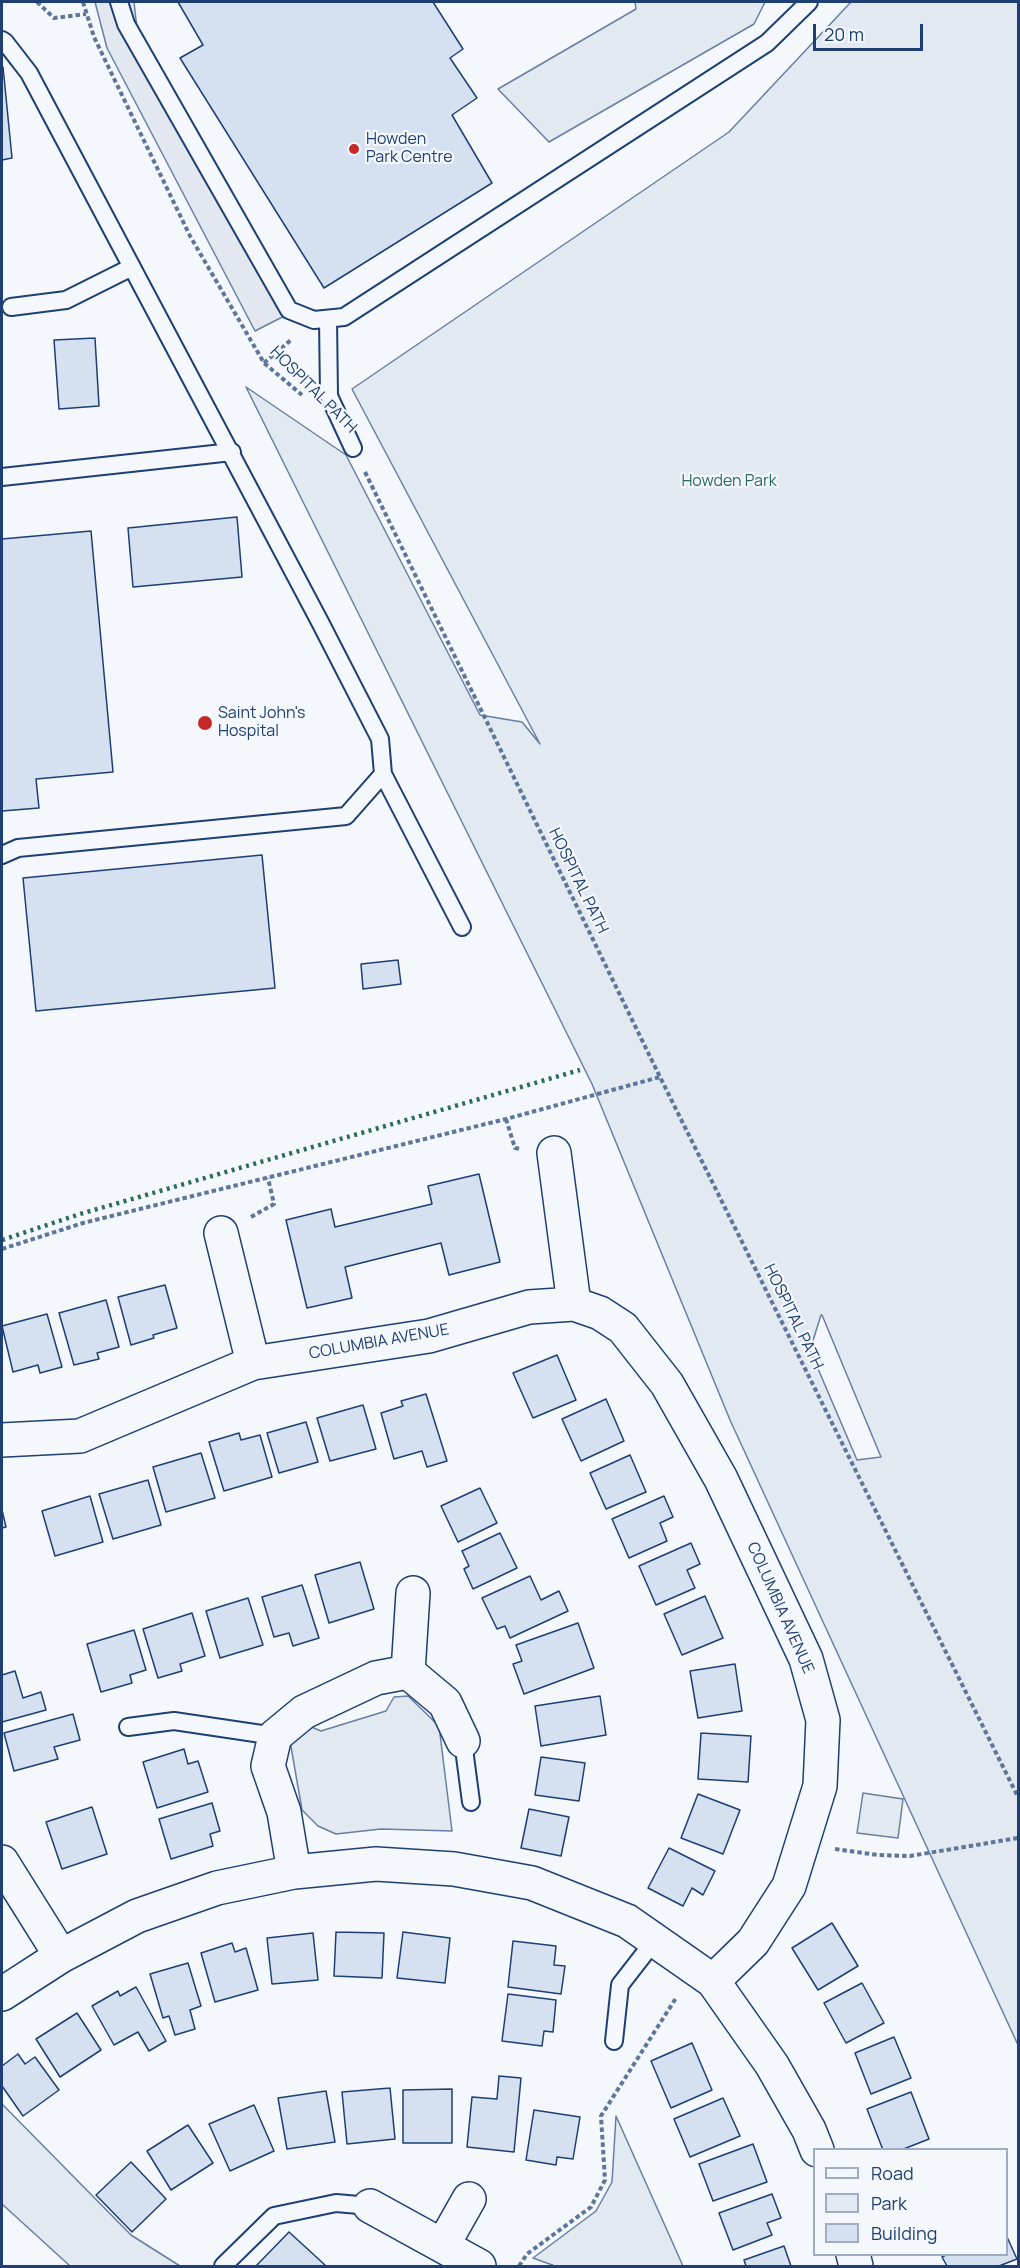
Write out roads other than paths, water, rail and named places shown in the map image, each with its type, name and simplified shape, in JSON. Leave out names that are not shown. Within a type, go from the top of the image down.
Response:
[{"type":"street","points":[[554,1153],[574,1304]]},
{"type":"street","points":[[221,1233],[254,1363]]},
{"type":"street","name":"COLUMBIA AVENUE","points":[[2,1440],[80,1436],[254,1363],[429,1336],[529,1307],[574,1304],[600,1312],[623,1328],[667,1384],[721,1479],[806,1659],[823,1720],[820,1786],[789,1886],[753,1941],[704,1975]]},
{"type":"street","points":[[408,1672],[413,1593]]},
{"type":"street","points":[[294,1872],[284,1812],[268,1766],[275,1736],[304,1712],[376,1678],[408,1672]]},
{"type":"street","points":[[408,1672],[445,1703],[464,1741]]},
{"type":"street","points":[[2,1862],[61,1956]]},
{"type":"street","points":[[2,1994],[61,1956],[136,1916],[217,1888],[294,1872],[376,1864],[453,1869],[532,1883],[627,1921],[704,1975],[772,2065],[809,2130],[816,2148]]},
{"type":"street","points":[[443,2245],[469,2199]]},
{"type":"street","points":[[370,2206],[479,2266]]},
{"type":"lane","points":[[119,2],[126,24],[290,310],[314,320],[344,317],[767,43],[809,2]]},
{"type":"lane","points":[[2,40],[29,73],[232,452],[380,739],[383,774],[462,927]]},
{"type":"lane","points":[[11,307],[66,300],[132,267]]},
{"type":"lane","points":[[328,319],[329,396],[353,448]]},
{"type":"lane","points":[[2,477],[232,452]]},
{"type":"lane","points":[[2,855],[18,848],[346,816],[383,774]]},
{"type":"lane","points":[[128,1727],[174,1721],[275,1736]]},
{"type":"lane","points":[[464,1741],[471,1802]]},
{"type":"lane","points":[[614,2041],[620,1985],[655,1940]]},
{"type":"lane","points":[[223,2266],[274,2216],[336,2203],[370,2206]]},
{"type":"place","name":"Howden Park Centre","points":[[354,149]]},
{"type":"place","name":"Saint John's Hospital","points":[[205,723]]},
{"type":"park label","name":"Howden Park","points":[[729,482]]}]
